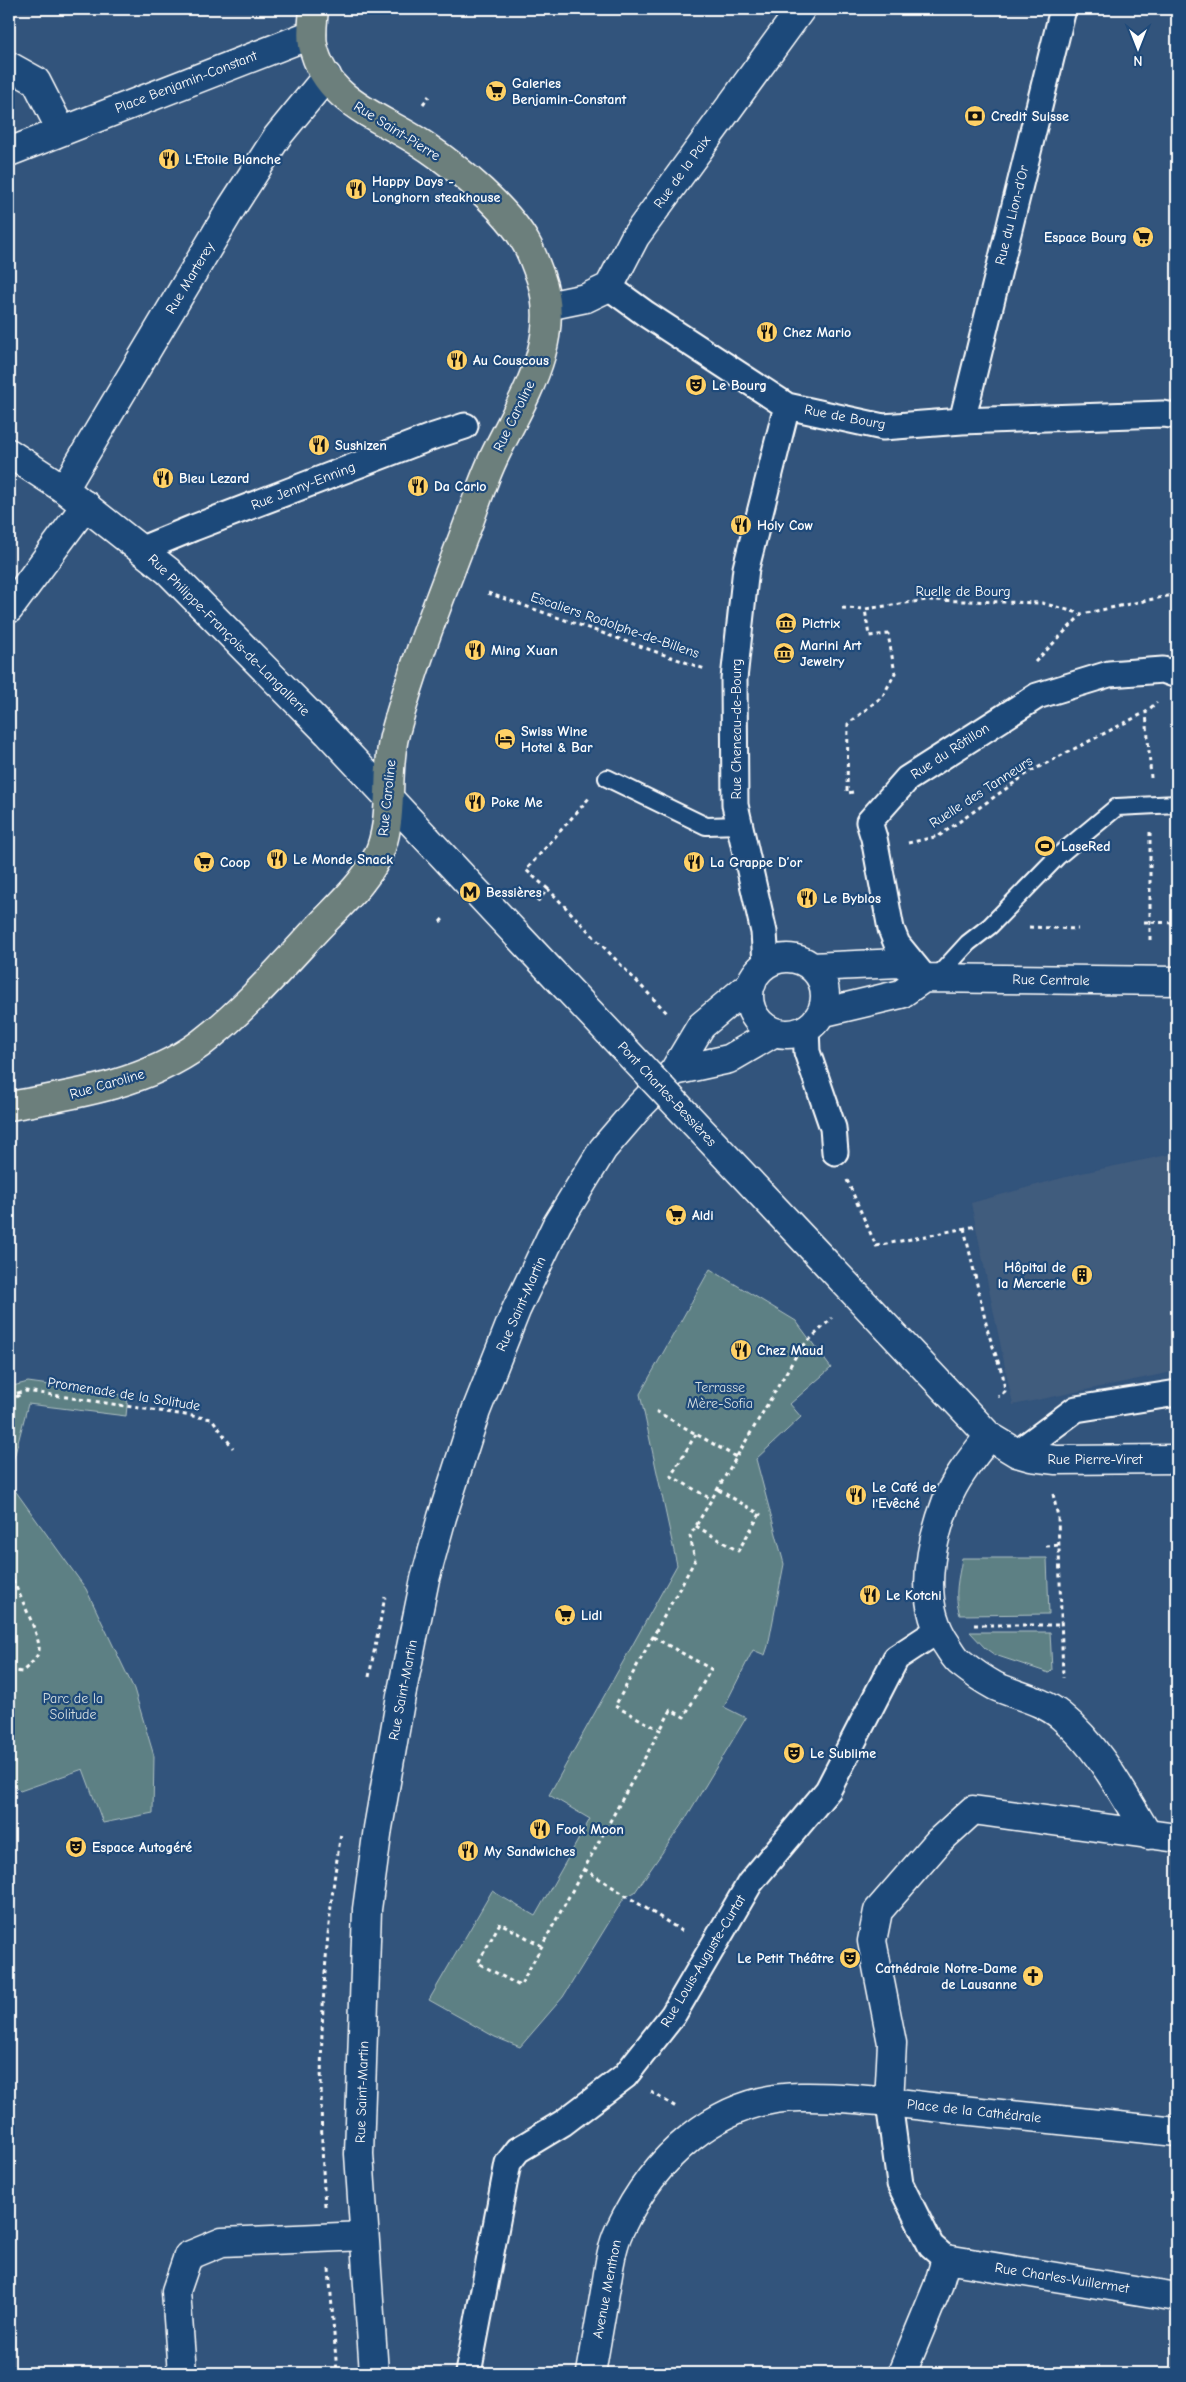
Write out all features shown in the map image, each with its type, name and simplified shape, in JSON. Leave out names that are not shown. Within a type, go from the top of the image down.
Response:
[{"type":"main road","name":"Rue Saint-Pierre","points":[[313,22],[316,56],[327,76],[352,103],[426,146],[479,187],[526,242],[541,278],[547,306]]},
{"type":"main road","name":"Rue Caroline","points":[[9,1106],[77,1094],[149,1072],[198,1046],[236,1014],[363,879],[381,848],[394,736],[447,579],[494,458],[528,390],[545,342],[547,306]]},
{"type":"street","name":"Rue de la Paix","points":[[609,287],[635,237],[801,9]]},
{"type":"street","name":"Rue du Lion-d'Or","points":[[962,421],[1063,9]]},
{"type":"street","name":"Place Benjamin-Constant","points":[[9,152],[313,22]]},
{"type":"street","points":[[9,66],[36,81],[61,130]]},
{"type":"street","name":"Rue Marterey","points":[[64,489],[237,200],[277,137],[327,76]]},
{"type":"street","points":[[547,306],[586,298],[609,287]]},
{"type":"street","name":"Rue de Bourg","points":[[609,287],[646,314],[787,406],[883,427],[962,421],[1163,414],[1177,416]]},
{"type":"street","name":"Rue Cheneau-de-Bourg","points":[[759,973],[764,932],[735,805],[734,679],[746,568],[787,406]]},
{"type":"street","name":"Rue Jenny-Enning","points":[[142,550],[193,528],[422,440],[465,426]]},
{"type":"street","name":"Rue Philippe-François-de-Langallerie","points":[[9,453],[86,505],[168,571],[328,733],[388,797]]},
{"type":"street","points":[[9,609],[86,505]]},
{"type":"street","name":"Rue du Rôtillon","points":[[930,978],[897,944],[891,929],[870,822],[907,779],[1036,696],[1108,674],[1170,672]]},
{"type":"street","name":"Pont Charles-Bessières","points":[[388,797],[947,1392]]},
{"type":"street","name":"Rue Saint-Martin","points":[[374,2373],[360,2154],[367,1909],[378,1828],[400,1696],[425,1579],[442,1517],[476,1411],[516,1310],[557,1224],[603,1149],[639,1107],[674,1071],[701,1026],[759,973],[789,958],[801,960],[811,967]]},
{"type":"street","points":[[811,967],[900,963],[930,978]]},
{"type":"street","points":[[811,967],[820,976],[824,988],[825,1001],[814,1020],[807,1052],[833,1128],[835,1152]]},
{"type":"street","points":[[759,973],[749,994],[751,1006],[756,1017],[775,1032],[786,1034],[814,1020],[901,994],[930,978]]},
{"type":"street","name":"Rue Centrale","points":[[930,978],[1177,981]]},
{"type":"street","points":[[674,1071],[729,1059],[775,1032]]},
{"type":"street","name":"Rue Pierre-Viret","points":[[947,1392],[989,1436],[1017,1453],[1032,1458],[1056,1460],[1177,1458]]},
{"type":"street","points":[[1017,1453],[1076,1409],[1177,1393]]},
{"type":"street","points":[[989,1436],[967,1466],[948,1498],[934,1545],[928,1593],[937,1631],[958,1661],[995,1686],[1037,1702],[1060,1715],[1089,1746],[1110,1774],[1148,1835]]},
{"type":"street","name":"Rue Louis-Auguste-Curtat","points":[[468,2373],[508,2164],[518,2150],[563,2123],[625,2076],[673,2015],[750,1883],[828,1790],[896,1658],[937,1631]]},
{"type":"street","name":"Place de la Cathédrale","points":[[1177,1838],[973,1810],[939,1841],[878,1911],[872,1942],[892,2043],[889,2103],[1177,2132]]},
{"type":"street","name":"Avenue Menthon","points":[[591,2373],[612,2254],[618,2233],[630,2210],[659,2168],[674,2151],[706,2125],[738,2110],[764,2102],[799,2097],[889,2103]]},
{"type":"street","points":[[889,2103],[900,2184],[931,2246],[946,2259],[938,2286],[902,2373]]},
{"type":"street","points":[[182,2373],[176,2291],[188,2256],[222,2242],[364,2236]]},
{"type":"street","name":"Rue Charles-Vuillermet","points":[[946,2259],[1177,2297]]},
{"type":"lane","points":[[606,778],[706,826],[740,825]]},
{"type":"lane","points":[[930,978],[968,943],[990,926],[1058,856],[1117,807],[1177,804]]},
{"type":"path","points":[[423,104],[429,96]]},
{"type":"path","name":"Escaliers Rodolphe-de-Billens","points":[[488,593],[734,679]]},
{"type":"path","name":"Ruelle de Bourg","points":[[842,608],[865,610],[927,600],[1042,603],[1082,614],[1177,594]]},
{"type":"path","points":[[847,793],[848,724],[883,696],[895,673],[888,634],[870,636],[865,610]]},
{"type":"path","points":[[1036,696],[1029,669],[1082,614]]},
{"type":"path","points":[[1154,804],[1146,712],[1157,703],[1170,672]]},
{"type":"path","name":"Ruelle des Tanneurs","points":[[877,850],[939,836],[1032,771],[1146,712]]},
{"type":"path","points":[[606,778],[526,870],[548,889],[673,1019]]},
{"type":"path","points":[[1150,823],[1150,944]]},
{"type":"path","points":[[537,902],[548,889]]},
{"type":"path","points":[[1144,922],[1177,923]]},
{"type":"path","points":[[990,926],[1078,928]]},
{"type":"path","points":[[853,1194],[876,1246],[957,1228],[976,1226]]},
{"type":"path","points":[[964,1228],[988,1332],[1003,1376],[1005,1391],[993,1401]]},
{"type":"path","points":[[660,1730],[615,1706],[695,1560],[690,1536],[800,1349],[833,1318]]},
{"type":"path","name":"Promenade de la Solitude","points":[[9,1401],[26,1391]]},
{"type":"path","name":"Promenade de la Solitude","points":[[9,1395],[26,1391],[212,1419],[234,1448]]},
{"type":"path","points":[[656,1411],[736,1458]]},
{"type":"path","points":[[696,1434],[671,1476],[711,1499]]},
{"type":"path","points":[[696,1526],[738,1551],[756,1521],[760,1514],[718,1489]]},
{"type":"path","points":[[1053,1494],[1058,1518],[1062,1673]]},
{"type":"path","points":[[1046,1546],[1059,1545]]},
{"type":"path","points":[[9,1573],[24,1602],[40,1648],[35,1659],[22,1672],[9,1670]]},
{"type":"path","points":[[937,1631],[959,1625],[1061,1625]]},
{"type":"path","points":[[542,1946],[500,1923],[478,1963],[520,1986],[542,1946],[671,1710],[684,1717],[711,1668],[653,1637]]},
{"type":"path","points":[[584,1869],[711,1950]]},
{"type":"path","points":[[625,2076],[706,2125]]},
{"type":"shaded area","name":"Hôpital de la Mercerie","points":[[1177,1153],[1177,1371],[1013,1405],[971,1203],[1077,1174]]},
{"type":"green space","name":"Terrasse Mère-Sofia","points":[[710,1269],[796,1321],[831,1368],[790,1404],[801,1417],[756,1459],[784,1564],[768,1646],[765,1655],[753,1650],[724,1707],[746,1718],[684,1821],[635,1892],[624,1898],[563,1997],[520,2047],[495,2037],[429,2000],[492,1891],[535,1916],[590,1819],[549,1795],[677,1565],[640,1394]]},
{"type":"green space","points":[[28,1382],[128,1396],[126,1416],[28,1404],[9,1477],[9,1387]]},
{"type":"green space","name":"Parc de la Solitude","points":[[9,1482],[86,1589],[134,1689],[154,1756],[153,1813],[103,1823],[83,1769],[20,1791],[9,1780]]},
{"type":"green space","points":[[962,1558],[1047,1558],[1049,1614],[960,1615],[957,1593]]},
{"type":"green space","points":[[970,1632],[1050,1632],[1052,1670],[1049,1673],[995,1655],[985,1648]]},
{"type":"railway","points":[[523,932],[836,1261]]},
{"type":"railway","points":[[511,942],[824,1272]]},
{"type":"place","name":"Galeries Benjamin-Constant","points":[[496,91]]},
{"type":"place","name":"Credit Suisse","points":[[975,116]]},
{"type":"place","name":"L'Etoile Blanche","points":[[169,159]]},
{"type":"place","name":"Happy Days - Longhorn steakhouse","points":[[356,189]]},
{"type":"place","name":"Espace Bourg","points":[[1143,237]]},
{"type":"place","name":"Chez Mario","points":[[767,332]]},
{"type":"place","name":"Au Couscous","points":[[457,360]]},
{"type":"place","name":"Le Bourg","points":[[696,385]]},
{"type":"place","name":"Sushizen","points":[[319,445]]},
{"type":"place","name":"Bleu Lezard","points":[[163,478]]},
{"type":"place","name":"Da Carlo","points":[[418,486]]},
{"type":"place","name":"Holy Cow","points":[[741,525]]},
{"type":"place","name":"Pictrix","points":[[786,623]]},
{"type":"place","name":"Ming Xuan","points":[[475,650]]},
{"type":"place","name":"Marini Art Jewelry","points":[[784,653]]},
{"type":"place","name":"Swiss Wine Hotel & Bar","points":[[505,739]]},
{"type":"place","name":"Poke Me","points":[[475,802]]},
{"type":"place","name":"LaseRed","points":[[1045,846]]},
{"type":"place","name":"Le Monde Snack","points":[[277,859]]},
{"type":"place","name":"Coop","points":[[204,862]]},
{"type":"place","name":"La Grappe D’or","points":[[694,862]]},
{"type":"place","name":"Bessières","points":[[470,892]]},
{"type":"place","name":"Le Byblos","points":[[807,898]]},
{"type":"place","name":"Aldi","points":[[676,1215]]},
{"type":"place","name":"Hôpital de la Mercerie","points":[[1082,1275]]},
{"type":"place","name":"Chez Maud","points":[[741,1350]]},
{"type":"place","name":"Le Café de l'Evêché","points":[[856,1495]]},
{"type":"place","name":"Le Kotchi","points":[[870,1595]]},
{"type":"place","name":"Lidl","points":[[565,1615]]},
{"type":"place","name":"Le Sublime","points":[[794,1753]]},
{"type":"place","name":"Fook Moon","points":[[540,1829]]},
{"type":"place","name":"Espace Autogéré","points":[[76,1847]]},
{"type":"place","name":"My Sandwiches","points":[[468,1851]]},
{"type":"place","name":"Le Petit Théâtre","points":[[850,1958]]},
{"type":"place","name":"Cathédrale Notre-Dame de Lausanne","points":[[1033,1976]]}]
